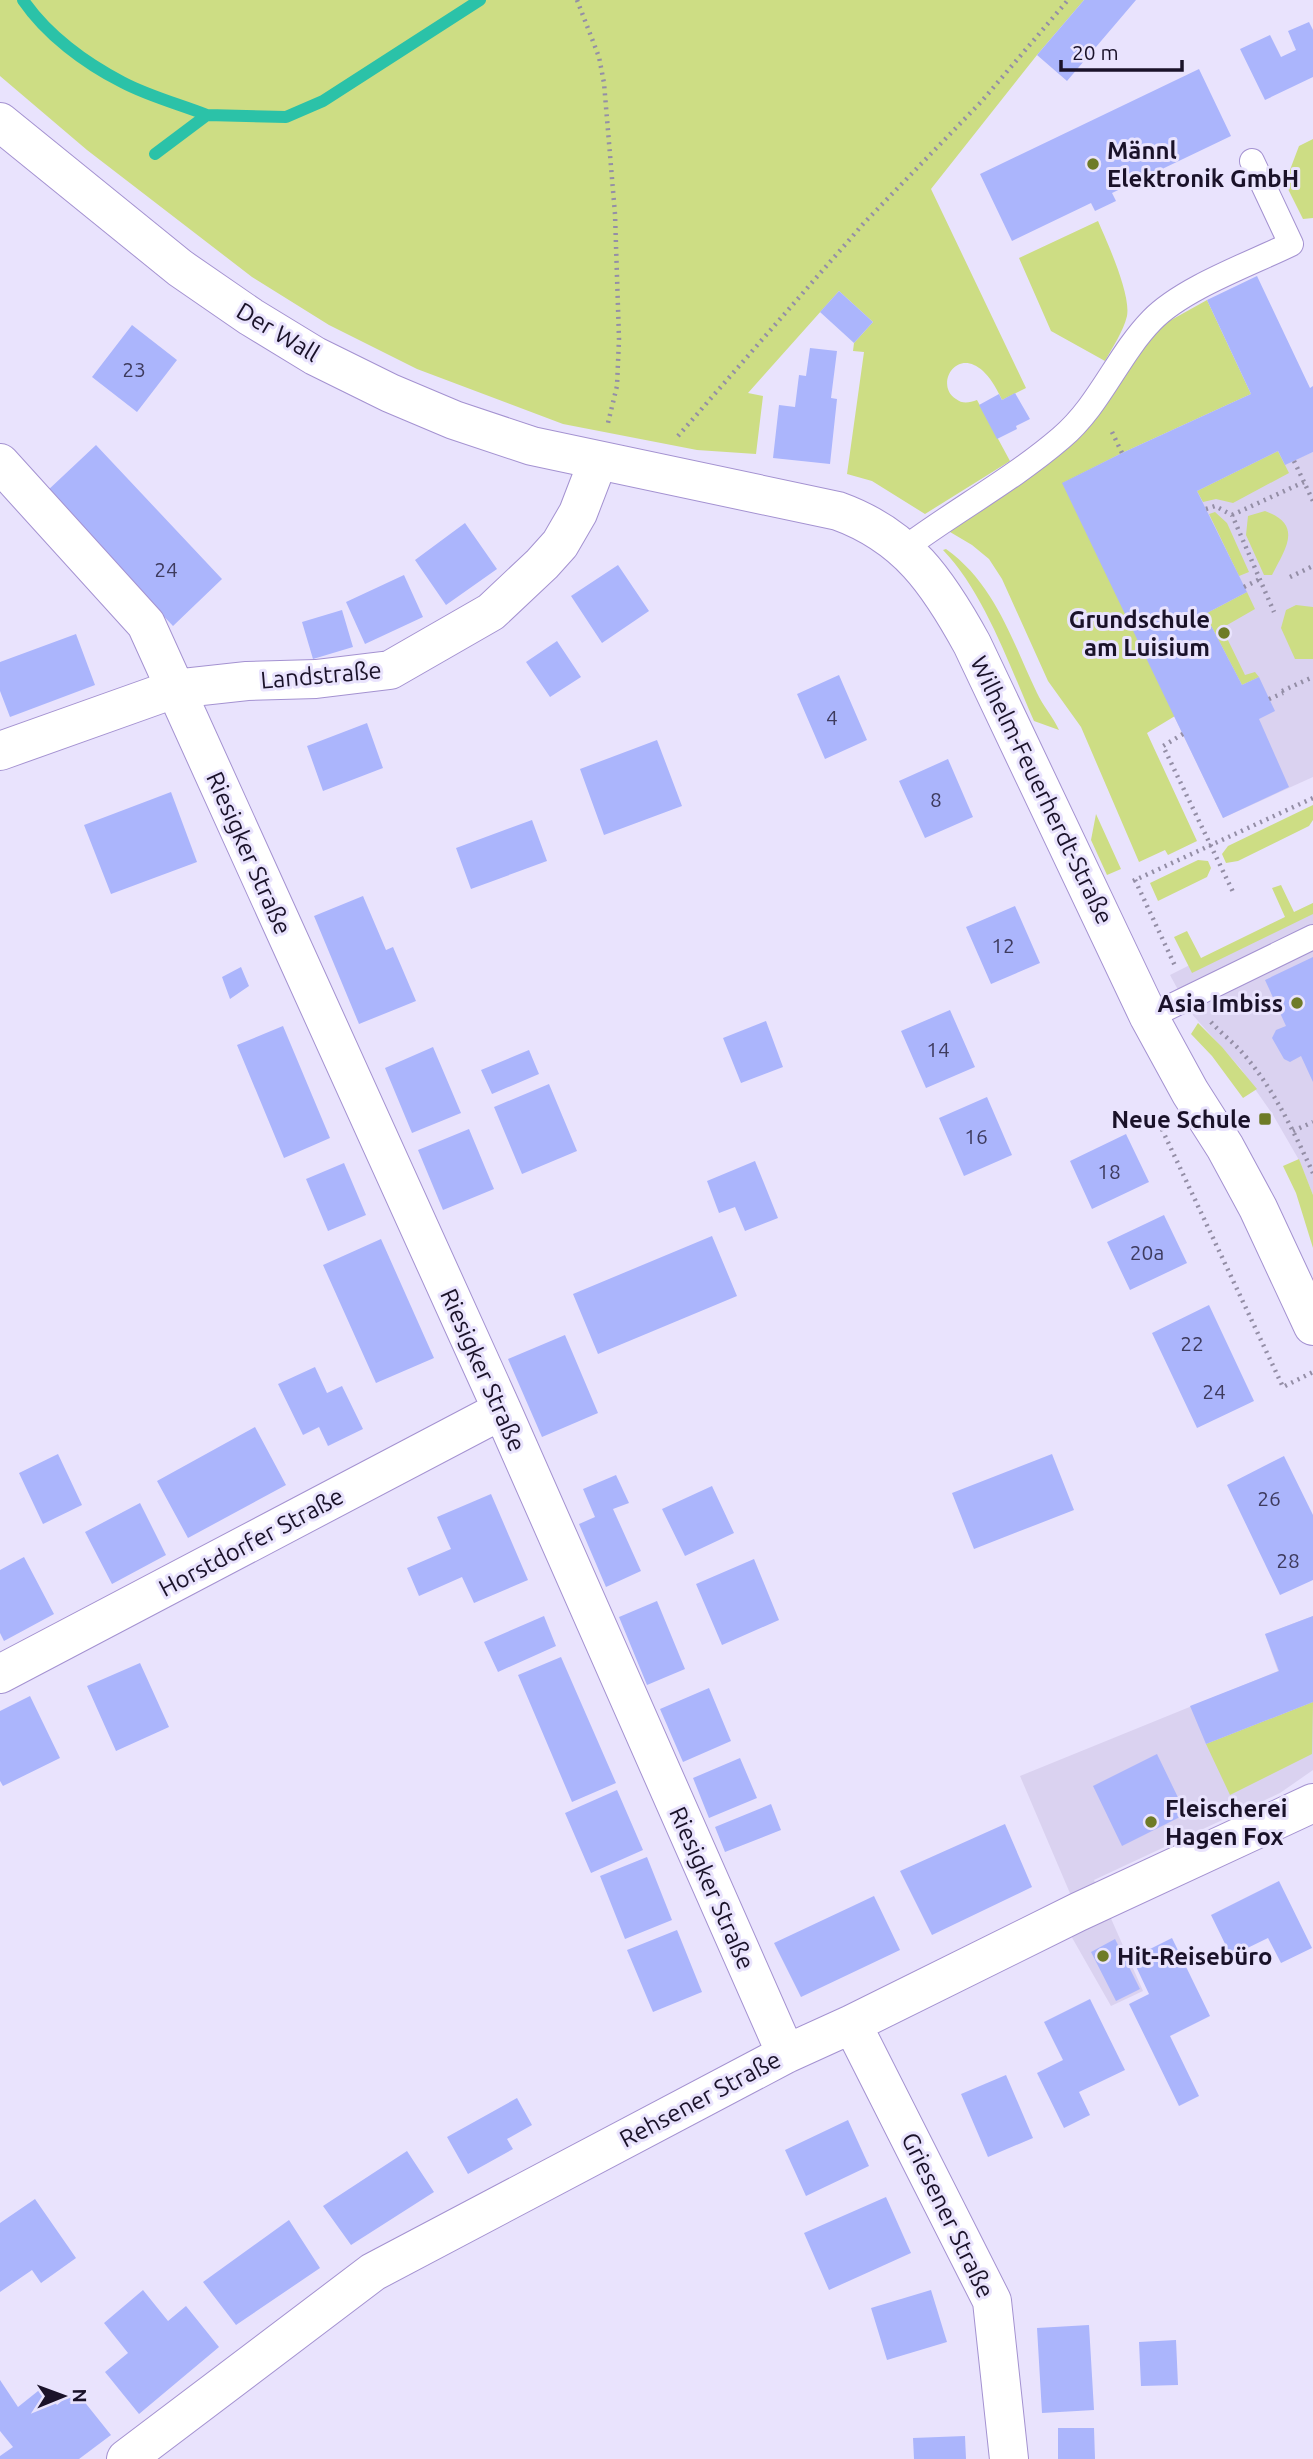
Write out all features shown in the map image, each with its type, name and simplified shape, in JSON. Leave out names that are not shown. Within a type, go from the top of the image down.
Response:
[{"type":"street","name":"Der Wall","points":[[0,122],[180,268],[251,317],[315,356],[390,393],[454,420],[532,446],[598,461]]},
{"type":"street","name":"Wilhelm-Feuerherdt-Straße","points":[[598,461],[838,511],[863,520],[885,533],[905,548],[931,577],[972,644],[1149,1017],[1238,1171],[1313,1326]]},
{"type":"street","name":"Landstraße","points":[[0,751],[174,689],[247,681],[316,679],[390,670],[491,612],[542,564],[560,544],[578,513],[598,461]]},
{"type":"street","name":"Riesigker Straße","points":[[0,463],[146,624],[502,1410],[786,2054]]},
{"type":"street","name":"Horstdorfer Straße","points":[[0,1674],[502,1410]]},
{"type":"street","name":"Rehsener Straße","points":[[126,2459],[373,2272],[786,2054],[1078,1912],[1313,1803]]},
{"type":"street","name":"Griesener Straße","points":[[852,2024],[992,2301],[1009,2459]]},
{"type":"lane","points":[[905,548],[1014,475],[1063,437],[1091,407],[1138,335],[1153,318],[1177,300],[1291,244],[1252,161]]},
{"type":"lane","points":[[1149,1017],[1313,937]]},
{"type":"path","points":[[577,0],[599,57],[604,83],[617,255],[617,386],[598,461]]},
{"type":"path","points":[[674,440],[864,223],[981,102],[1068,0]]},
{"type":"path","points":[[1294,461],[1313,500]]},
{"type":"path","points":[[1232,515],[1304,482]]},
{"type":"path","points":[[1206,509],[1215,506],[1232,515],[1274,612]]},
{"type":"path","points":[[1290,577],[1313,566]]},
{"type":"path","points":[[1244,587],[1260,579]]},
{"type":"path","points":[[1269,699],[1313,677]]},
{"type":"path","points":[[1183,734],[1163,747],[1233,892]]},
{"type":"path","points":[[1135,880],[1313,798]]},
{"type":"path","points":[[1155,1113],[1283,1387],[1313,1372]]},
{"type":"path","points":[[1313,1122],[1293,1131],[1313,1173]]},
{"type":"shaded area","name":"Grundschule am Luisium","points":[[1251,394],[1284,464],[1313,452],[1313,777],[1223,818],[1062,483]]},
{"type":"shaded area","points":[[1313,903],[1313,1195],[1299,1160],[1273,1115],[1241,1069],[1190,1012],[1170,975]]},
{"type":"shaded area","points":[[1313,1616],[1313,1770],[1280,1793],[1094,1880],[1143,1991],[1111,2006],[1062,1920],[1078,1912],[1020,1776],[1278,1671],[1265,1634]]},
{"type":"green space","points":[[0,0],[1084,0],[931,189],[1026,388],[1002,400],[989,378],[977,367],[966,363],[956,366],[950,373],[947,382],[949,391],[961,402],[977,400],[1010,461],[925,514],[872,481],[847,474],[864,352],[853,351],[854,343],[873,322],[839,291],[748,393],[763,396],[756,454],[697,450],[563,424],[417,369],[329,325],[252,277],[87,150],[0,76]]},
{"type":"green space","points":[[1313,139],[1313,218],[1303,219],[1285,183],[1299,146]]},
{"type":"green space","points":[[1098,221],[1117,268],[1127,306],[1123,328],[1105,361],[1051,331],[1019,258]]},
{"type":"green space","points":[[1207,300],[1251,394],[1063,483],[1175,716],[1147,733],[1197,841],[1168,855],[1165,850],[1139,862],[1081,727],[1048,681],[1002,579],[989,559],[945,529],[1091,422],[1111,398],[1142,342],[1164,324]]},
{"type":"green space","points":[[1278,451],[1289,473],[1233,503],[1216,499],[1203,502],[1197,491]]},
{"type":"green space","points":[[1265,511],[1284,523],[1288,531],[1286,547],[1272,575],[1264,575],[1246,535],[1248,516]]},
{"type":"green space","points":[[1215,512],[1227,523],[1249,572],[1239,576],[1209,514]]},
{"type":"green space","points":[[946,549],[978,579],[990,597],[1039,698],[1059,730],[1034,721],[983,608],[958,567],[943,550]]},
{"type":"green space","points":[[1247,592],[1255,609],[1222,628],[1245,675],[1255,672],[1259,677],[1242,685],[1205,614]]},
{"type":"green space","points":[[1296,605],[1313,607],[1313,659],[1295,659],[1281,628],[1286,610]]},
{"type":"green space","points":[[1313,805],[1313,820],[1309,826],[1238,861],[1226,863],[1222,854],[1228,846]]},
{"type":"green space","points":[[1096,814],[1121,869],[1107,875],[1091,840]]},
{"type":"green space","points":[[1198,860],[1208,861],[1211,868],[1207,877],[1158,901],[1150,883]]},
{"type":"green space","points":[[1281,885],[1294,912],[1313,903],[1313,914],[1192,973],[1174,937],[1187,931],[1201,958],[1285,917],[1272,888]]},
{"type":"green space","points":[[1198,1023],[1257,1089],[1243,1098],[1212,1056],[1191,1034]]},
{"type":"green space","points":[[1299,1159],[1313,1195],[1313,1248],[1296,1193],[1283,1166]]},
{"type":"green space","points":[[1313,1702],[1312,1754],[1230,1795],[1206,1744]]},
{"type":"building","points":[[1084,0],[1136,0],[1067,81],[1037,55]]},
{"type":"building","points":[[1309,22],[1313,30],[1313,77],[1265,100],[1240,49],[1270,35],[1281,57],[1296,50],[1288,31]]},
{"type":"building","points":[[1199,69],[1231,136],[1112,193],[1116,201],[1095,211],[1091,203],[1012,241],[980,174]]},
{"type":"building","name":"Grundschule am Luisium","points":[[1257,276],[1310,388],[1313,386],[1313,452],[1285,465],[1278,451],[1197,491],[1247,592],[1205,614],[1242,685],[1259,677],[1275,711],[1259,719],[1289,787],[1223,818],[1062,483],[1251,394],[1207,300]]},
{"type":"building","points":[[839,291],[873,322],[854,343],[820,312]]},
{"type":"building","points":[[132,325],[177,360],[137,412],[92,377]]},
{"type":"building","points":[[810,348],[837,351],[831,398],[837,399],[830,464],[773,458],[779,405],[795,407],[799,375],[806,376]]},
{"type":"building","points":[[1015,393],[1030,419],[997,439],[979,405],[999,394],[1002,400]]},
{"type":"building","points":[[96,445],[222,579],[173,626],[46,492]]},
{"type":"building","points":[[465,523],[497,569],[446,605],[415,560]]},
{"type":"building","points":[[618,565],[649,611],[602,643],[571,596]]},
{"type":"building","points":[[404,575],[423,617],[365,644],[346,602]]},
{"type":"building","points":[[342,610],[353,647],[313,659],[302,622]]},
{"type":"building","points":[[76,634],[95,685],[10,717],[0,691],[0,662]]},
{"type":"building","points":[[557,641],[581,677],[550,697],[526,662]]},
{"type":"building","points":[[839,675],[867,740],[825,759],[797,694]]},
{"type":"building","points":[[367,723],[383,768],[323,791],[307,746]]},
{"type":"building","points":[[657,740],[682,806],[604,835],[580,769]]},
{"type":"building","points":[[948,759],[973,817],[925,838],[899,781]]},
{"type":"building","points":[[171,792],[197,862],[111,894],[84,825]]},
{"type":"building","points":[[532,820],[547,861],[471,889],[456,848]]},
{"type":"building","points":[[363,896],[386,950],[393,947],[416,1001],[359,1024],[314,916]]},
{"type":"building","points":[[1015,906],[1040,963],[991,984],[966,927]]},
{"type":"building","points":[[1313,957],[1313,1082],[1301,1056],[1290,1062],[1284,1059],[1272,1038],[1276,1030],[1286,1026],[1265,980]]},
{"type":"building","points":[[241,967],[249,986],[230,999],[222,977]]},
{"type":"building","points":[[950,1010],[975,1067],[926,1088],[901,1031]]},
{"type":"building","points":[[766,1021],[783,1067],[741,1083],[723,1038]]},
{"type":"building","points":[[283,1026],[330,1138],[284,1158],[237,1045]]},
{"type":"building","points":[[433,1047],[461,1113],[412,1133],[385,1068]]},
{"type":"building","points":[[529,1050],[539,1074],[492,1094],[481,1070]]},
{"type":"building","points":[[549,1084],[577,1151],[522,1174],[494,1107]]},
{"type":"building","points":[[987,1097],[1012,1155],[964,1176],[939,1118]]},
{"type":"building","points":[[469,1129],[494,1189],[443,1210],[418,1150]]},
{"type":"building","points":[[1126,1134],[1149,1182],[1092,1209],[1070,1161]]},
{"type":"building","points":[[755,1161],[778,1218],[745,1231],[735,1207],[719,1213],[707,1181]]},
{"type":"building","points":[[344,1163],[366,1215],[328,1231],[306,1179]]},
{"type":"building","points":[[1164,1215],[1187,1263],[1130,1290],[1107,1242]]},
{"type":"building","points":[[712,1236],[737,1296],[598,1354],[573,1294]]},
{"type":"building","points":[[381,1239],[434,1358],[376,1383],[323,1265]]},
{"type":"building","points":[[1209,1305],[1254,1401],[1197,1428],[1152,1333]]},
{"type":"building","points":[[565,1335],[598,1413],[542,1437],[508,1359]]},
{"type":"building","points":[[315,1367],[327,1393],[342,1386],[363,1429],[328,1446],[319,1427],[303,1435],[278,1384]]},
{"type":"building","points":[[255,1427],[286,1485],[188,1538],[157,1481]]},
{"type":"building","points":[[58,1454],[82,1505],[43,1524],[19,1473]]},
{"type":"building","points":[[1052,1454],[1074,1510],[974,1549],[952,1493]]},
{"type":"building","points":[[1284,1456],[1313,1515],[1313,1580],[1280,1595],[1227,1485]]},
{"type":"building","points":[[616,1475],[629,1503],[613,1509],[641,1571],[606,1587],[579,1524],[595,1517],[583,1489]]},
{"type":"building","points":[[712,1486],[734,1533],[685,1556],[662,1509]]},
{"type":"building","points":[[491,1494],[528,1580],[474,1603],[462,1577],[419,1596],[407,1568],[451,1549],[437,1517]]},
{"type":"building","points":[[140,1503],[166,1555],[112,1584],[85,1532]]},
{"type":"building","points":[[24,1557],[54,1614],[4,1641],[0,1633],[0,1570]]},
{"type":"building","points":[[754,1559],[779,1620],[722,1645],[696,1584]]},
{"type":"building","points":[[657,1601],[685,1669],[647,1685],[619,1617]]},
{"type":"building","points":[[544,1616],[556,1646],[498,1672],[484,1642]]},
{"type":"building","points":[[1313,1616],[1313,1702],[1206,1744],[1190,1706],[1279,1671],[1265,1634]]},
{"type":"building","points":[[561,1657],[616,1783],[572,1802],[518,1675]]},
{"type":"building","points":[[140,1663],[169,1727],[116,1751],[87,1686]]},
{"type":"building","points":[[709,1688],[731,1741],[683,1762],[660,1709]]},
{"type":"building","points":[[30,1696],[60,1758],[3,1786],[0,1781],[0,1711]]},
{"type":"building","points":[[1157,1754],[1186,1814],[1122,1846],[1093,1786]]},
{"type":"building","points":[[740,1758],[757,1798],[709,1818],[693,1778]]},
{"type":"building","points":[[617,1790],[643,1850],[591,1873],[565,1813]]},
{"type":"building","points":[[771,1804],[781,1830],[725,1852],[715,1827]]},
{"type":"building","points":[[1005,1824],[1032,1887],[932,1935],[900,1871]]},
{"type":"building","points":[[647,1857],[672,1920],[625,1939],[600,1876]]},
{"type":"building","points":[[1279,1881],[1312,1948],[1281,1963],[1268,1938],[1231,1956],[1211,1915]]},
{"type":"building","points":[[874,1896],[900,1950],[801,1997],[774,1943]]},
{"type":"building","points":[[677,1930],[702,1992],[653,2012],[627,1950]]},
{"type":"building","points":[[1172,1938],[1210,2016],[1170,2036],[1199,2096],[1179,2106],[1129,2004],[1149,1994],[1132,1958]]},
{"type":"building","points":[[1115,1939],[1140,1989],[1116,2001],[1091,1952]]},
{"type":"building","points":[[1090,1999],[1125,2070],[1079,2092],[1090,2115],[1064,2128],[1037,2073],[1063,2060],[1044,2022]]},
{"type":"building","points":[[1006,2075],[1033,2138],[988,2157],[961,2094]]},
{"type":"building","points":[[517,2098],[532,2125],[507,2139],[513,2149],[468,2174],[447,2137]]},
{"type":"building","points":[[848,2120],[869,2166],[806,2196],[785,2150]]},
{"type":"building","points":[[407,2151],[434,2192],[351,2245],[323,2206]]},
{"type":"building","points":[[886,2197],[911,2253],[829,2290],[804,2233]]},
{"type":"building","points":[[35,2199],[76,2258],[41,2283],[32,2270],[0,2292],[0,2223]]},
{"type":"building","points":[[289,2220],[320,2268],[236,2325],[203,2282]]},
{"type":"building","points":[[143,2290],[168,2321],[186,2306],[219,2347],[139,2414],[105,2372],[128,2353],[104,2323]]},
{"type":"building","points":[[931,2290],[947,2342],[887,2360],[871,2308]]},
{"type":"building","points":[[1089,2325],[1094,2410],[1042,2413],[1037,2328]]},
{"type":"building","points":[[1176,2340],[1178,2385],[1141,2386],[1139,2342]]},
{"type":"building","points":[[0,2380],[18,2407],[43,2387],[57,2405],[75,2390],[111,2435],[79,2459],[0,2459],[0,2456],[13,2447],[0,2431]]},
{"type":"building","points":[[1058,2428],[1094,2428],[1095,2459],[1058,2459]]},
{"type":"building","points":[[965,2436],[966,2459],[914,2459],[913,2438]]},
{"type":"waterway","points":[[23,0],[43,25],[94,66],[142,92],[207,115]]},
{"type":"waterway","points":[[155,154],[207,115],[286,117],[323,101],[480,0]]},
{"type":"place","name":"Männl Elektronik GmbH","points":[[1093,164]]},
{"type":"place","name":"Grundschule am Luisium","points":[[1224,633]]},
{"type":"place","name":"Asia Imbiss","points":[[1297,1003]]},
{"type":"place","name":"Neue Schule","points":[[1265,1119]]},
{"type":"place","name":"Fleischerei Hagen Fox","points":[[1151,1822]]},
{"type":"place","name":"Hit-Reisebüro","points":[[1103,1956]]}]
